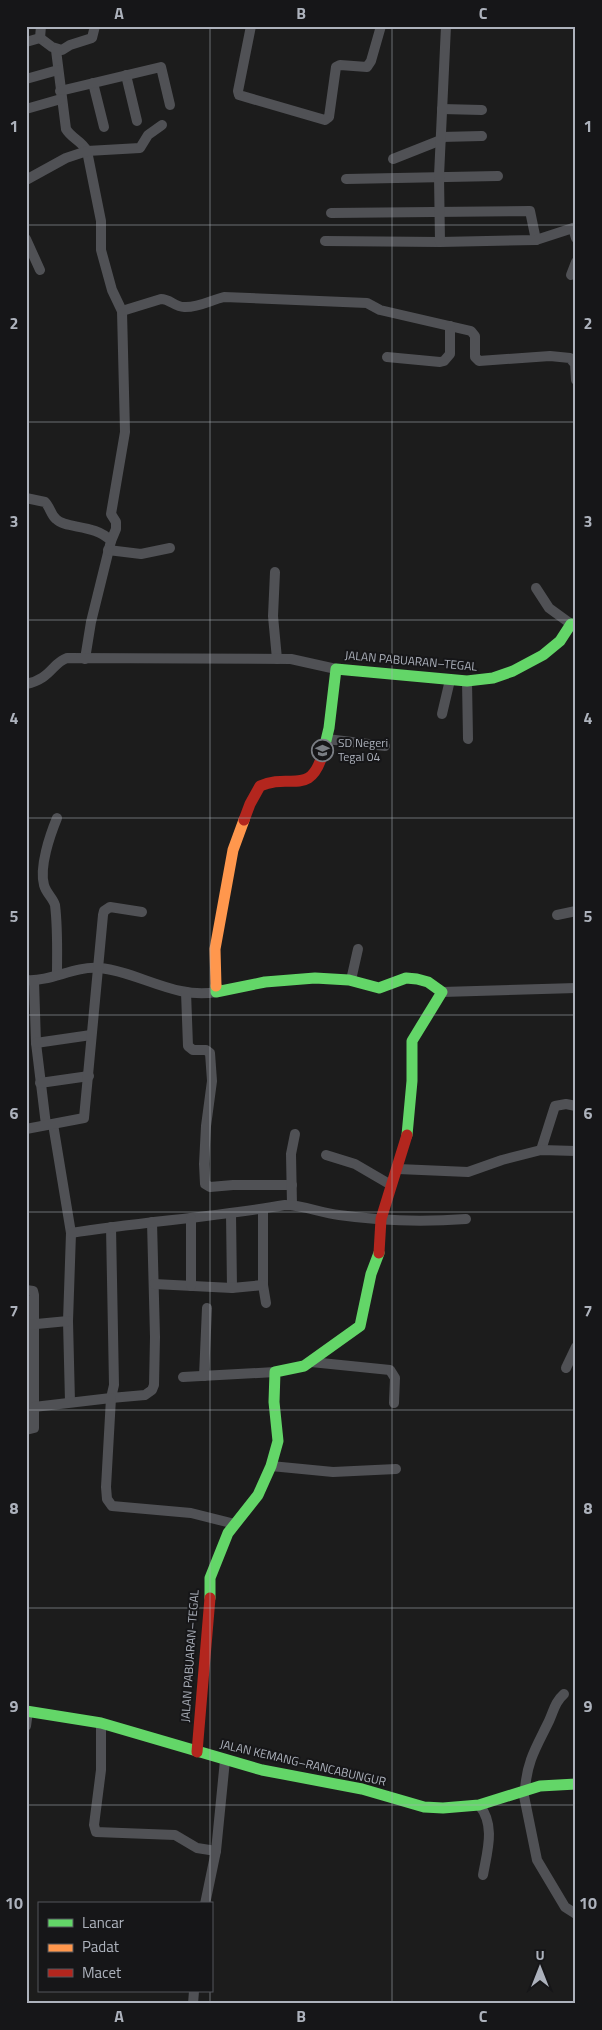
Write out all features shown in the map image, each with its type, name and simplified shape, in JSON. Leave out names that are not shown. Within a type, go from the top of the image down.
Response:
[{"type":"street","points":[[40,26],[40,38]]},
{"type":"street","points":[[40,38],[56,50],[62,50],[70,45],[92,38],[95,26]]},
{"type":"street","points":[[251,26],[238,91],[239,95],[325,120],[329,117],[336,67],[340,65],[368,67],[372,61],[381,26]]},
{"type":"street","points":[[440,242],[441,139],[446,26]]},
{"type":"street","points":[[26,42],[40,38]]},
{"type":"street","points":[[56,50],[68,134],[81,143],[87,151],[101,221],[101,250],[112,290],[122,311],[124,432],[111,514],[116,522],[116,529],[109,545],[91,622],[86,659]]},
{"type":"street","points":[[26,109],[93,83],[161,67],[170,105]]},
{"type":"street","points":[[26,79],[58,70]]},
{"type":"street","points":[[126,75],[137,121]]},
{"type":"street","points":[[93,83],[104,127]]},
{"type":"street","points":[[442,109],[482,110]]},
{"type":"street","points":[[26,180],[66,158],[87,151],[138,149],[148,135],[162,125]]},
{"type":"street","points":[[393,159],[441,139],[482,136]]},
{"type":"street","points":[[346,179],[498,176]]},
{"type":"street","points":[[331,213],[530,211],[536,240]]},
{"type":"street","points":[[325,241],[440,242],[536,240],[575,231]]},
{"type":"street","points":[[26,239],[40,270]]},
{"type":"street","points":[[571,275],[576,262]]},
{"type":"street","points":[[122,311],[161,299],[166,299],[178,306],[184,307],[224,297],[367,303],[380,310],[474,333],[475,357],[479,361],[550,356],[570,358],[575,364],[576,380]]},
{"type":"street","points":[[387,356],[444,360],[450,354],[450,326]]},
{"type":"street","points":[[26,498],[45,502],[56,520],[60,522],[86,527],[103,534],[109,545],[141,554],[170,548]]},
{"type":"street","points":[[275,572],[273,616],[277,659]]},
{"type":"street","points":[[536,588],[549,608],[573,624]]},
{"type":"street","name":"JALAN PABUARAN–TEGAL","points":[[216,992],[216,950],[230,862],[250,804],[256,791],[264,783],[311,778],[320,765],[327,739],[336,669],[467,681],[493,678],[531,662],[556,645],[573,624]]},
{"type":"street","points":[[26,684],[44,678],[62,659],[67,658],[291,659],[336,669]]},
{"type":"street","points":[[442,714],[450,680]]},
{"type":"street","points":[[467,681],[468,739]]},
{"type":"street","points":[[327,739],[384,746]]},
{"type":"street","points":[[57,818],[48,840],[42,876],[44,888],[54,903],[58,931],[57,975]]},
{"type":"street","points":[[26,1129],[84,1118],[104,911],[110,907],[142,912]]},
{"type":"street","points":[[557,915],[576,911]]},
{"type":"street","points":[[351,980],[358,949]]},
{"type":"street","points":[[70,1402],[68,1321],[71,1233],[40,1083],[30,980],[74,970],[97,968],[186,992],[203,994],[261,982],[297,978],[351,980],[381,988],[402,979],[413,979],[428,982],[442,992],[576,988]]},
{"type":"street","points":[[186,992],[188,1046],[193,1050],[206,1050],[212,1058],[212,1092],[205,1148],[205,1183],[210,1187],[292,1184]]},
{"type":"street","points":[[183,1377],[275,1372],[304,1366],[360,1326],[379,1253],[381,1219],[406,1141],[410,1119],[412,1041],[442,992]]},
{"type":"street","points":[[36,1043],[91,1035]]},
{"type":"street","points":[[40,1083],[89,1076]]},
{"type":"street","points":[[541,1150],[555,1106],[566,1104],[576,1106]]},
{"type":"street","points":[[292,1205],[291,1154],[295,1134]]},
{"type":"street","points":[[398,1169],[473,1171],[502,1160],[541,1150],[576,1151]]},
{"type":"street","points":[[326,1155],[355,1164],[391,1185]]},
{"type":"street","points":[[71,1233],[292,1205],[340,1216],[434,1221],[466,1219]]},
{"type":"street","points":[[263,1209],[263,1285],[266,1302]]},
{"type":"street","points":[[231,1214],[232,1288]]},
{"type":"street","points":[[191,1218],[191,1286]]},
{"type":"street","points":[[31,1400],[70,1402],[145,1395],[152,1390],[155,1337],[152,1222]]},
{"type":"street","points":[[111,1227],[114,1385],[111,1398],[106,1487],[109,1504],[117,1508],[190,1513],[235,1524]]},
{"type":"street","points":[[154,1284],[232,1288],[263,1285]]},
{"type":"street","points":[[26,1290],[33,1290],[34,1294],[30,1325],[31,1400],[34,1428],[26,1430]]},
{"type":"street","points":[[204,1376],[207,1308]]},
{"type":"street","points":[[30,1325],[68,1321]]},
{"type":"street","points":[[566,1368],[576,1348]]},
{"type":"street","points":[[311,1362],[390,1370],[395,1378],[394,1403]]},
{"type":"street","name":"JALAN PABUARAN–TEGAL","points":[[197,1752],[209,1583],[212,1571],[221,1554],[224,1540],[258,1495],[271,1466],[278,1441],[274,1402],[275,1372]]},
{"type":"street","points":[[271,1466],[333,1472],[396,1469]]},
{"type":"street","points":[[564,1694],[556,1701],[549,1722],[536,1744],[526,1773],[524,1791],[537,1860],[565,1907],[576,1914]]},
{"type":"street","points":[[26,1726],[27,1711]]},
{"type":"street","name":"JALAN KEMANG–RANCABUNGUR","points":[[27,1711],[101,1723],[225,1760],[374,1792],[415,1805],[443,1808],[479,1805],[549,1785],[576,1784]]},
{"type":"street","points":[[101,1723],[101,1770],[94,1825],[96,1832],[175,1836],[197,1848],[216,1851]]},
{"type":"street","points":[[205,1902],[216,1851],[225,1760]]},
{"type":"street","points":[[479,1805],[487,1819],[490,1833],[484,1875]]},
{"type":"traffic: fast","points":[[323,753],[329,728],[336,669],[467,681],[493,678],[513,671],[543,655],[560,641],[571,624],[576,624]]},
{"type":"traffic: fast","points":[[216,986],[216,992],[265,982],[315,978],[349,980],[379,988],[406,978],[428,982],[442,992],[412,1041],[412,1081],[407,1135]]},
{"type":"traffic: fast","points":[[210,1598],[210,1578],[228,1533],[258,1495],[271,1466],[278,1441],[274,1402],[275,1372],[304,1366],[360,1326],[371,1274],[379,1253]]},
{"type":"traffic: fast","points":[[26,1711],[101,1723],[262,1770],[362,1789],[424,1807],[443,1808],[479,1805],[540,1786],[576,1784]]},
{"type":"traffic: slow","points":[[216,986],[215,949],[233,850],[244,820]]},
{"type":"traffic: jam","points":[[244,820],[260,786],[271,782],[305,780],[318,767],[323,753]]},
{"type":"traffic: jam","points":[[379,1253],[381,1219],[407,1135]]},
{"type":"traffic: jam","points":[[197,1752],[210,1598]]},
{"type":"place","name":"SD Negeri Tegal 04","points":[[322,750]]}]
